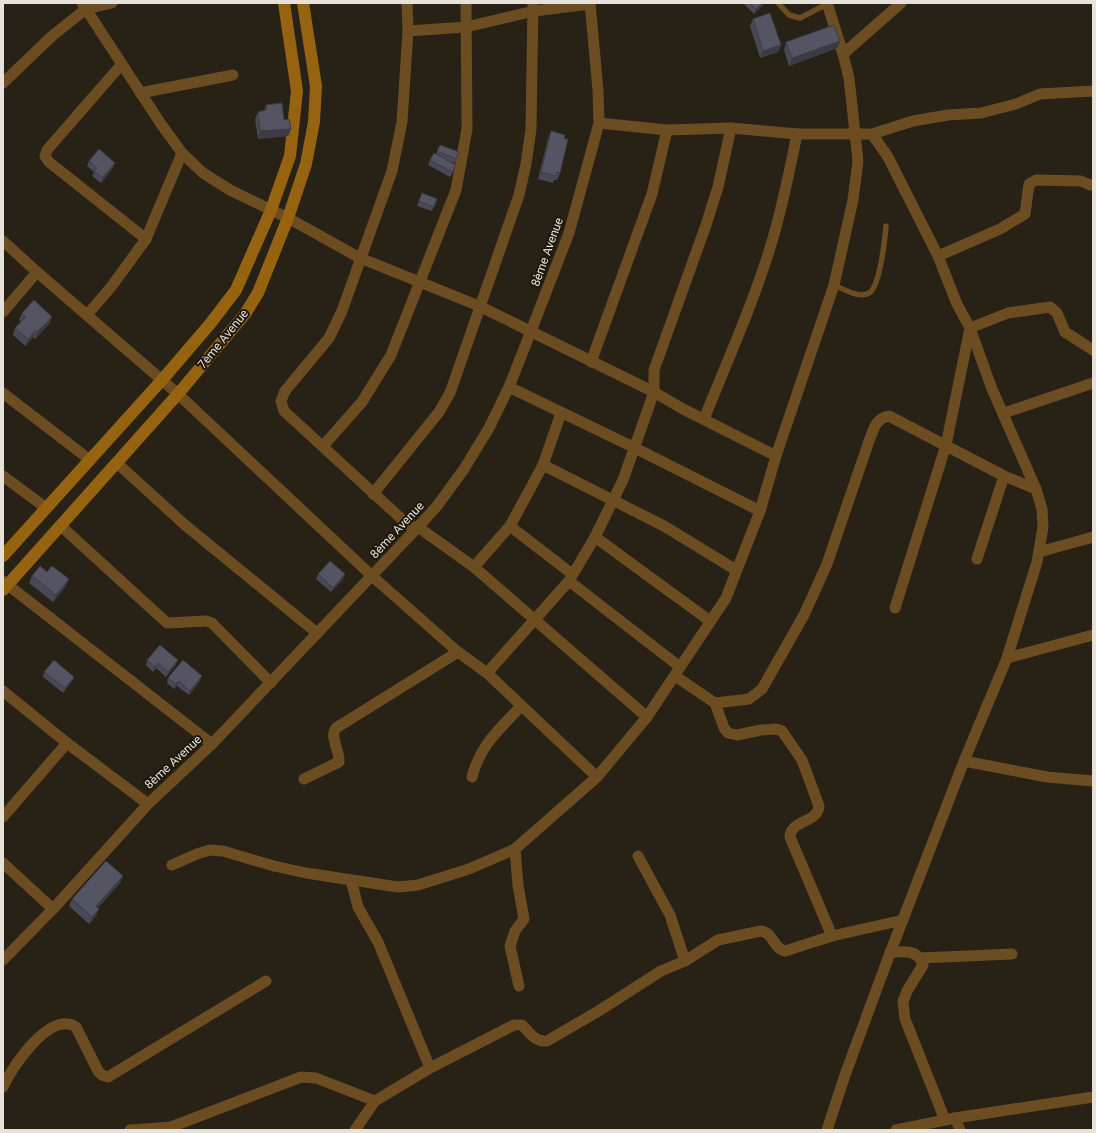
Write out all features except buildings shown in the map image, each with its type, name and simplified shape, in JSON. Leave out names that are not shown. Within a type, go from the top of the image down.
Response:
[{"type":"street","points":[[3,83],[84,6],[112,3]]},
{"type":"street","name":"7ème Avenue","points":[[3,556],[162,380],[210,324],[236,290],[271,210],[290,156],[297,91],[284,3]]},
{"type":"street","name":"7ème Avenue","points":[[5,586],[61,526],[178,394],[245,314],[258,293],[288,218],[306,164],[314,122],[316,86],[303,3]]},
{"type":"street","points":[[407,3],[408,31],[398,146],[392,171],[342,310],[329,338],[285,391],[281,401],[284,411],[407,524],[412,527],[418,527],[474,567],[534,621],[647,717]]},
{"type":"street","points":[[323,446],[362,402],[391,355],[456,190],[463,160],[467,129],[466,3]]},
{"type":"street","points":[[408,31],[466,27],[534,7],[590,3]]},
{"type":"street","name":"8ème Avenue","points":[[3,960],[54,909],[148,804],[212,744],[372,576],[418,527],[464,469],[489,428],[509,387],[532,331],[569,233],[599,123],[598,90],[590,3]]},
{"type":"street","points":[[843,54],[901,3]]},
{"type":"street","points":[[172,865],[210,850],[223,851],[280,867],[351,880],[398,887],[418,885],[469,869],[515,849],[596,777],[647,717],[726,598],[760,511],[776,456],[834,285],[853,200],[858,161],[852,100],[843,54],[827,4]]},
{"type":"street","points":[[84,6],[140,94],[182,153],[203,173],[230,190],[288,218],[360,258],[479,306],[532,331],[591,362],[654,392],[776,456]]},
{"type":"street","points":[[373,494],[446,402],[519,195],[526,164],[531,129],[534,7]]},
{"type":"street","points":[[121,65],[47,150],[45,156],[49,162],[146,239]]},
{"type":"street","points":[[140,94],[233,75]]},
{"type":"street","points":[[599,123],[667,130],[731,128],[797,134],[872,134],[913,121],[948,115],[981,113],[1016,104],[1040,94],[1093,91]]},
{"type":"street","points":[[486,673],[534,621],[570,577],[595,537],[623,480],[633,447],[654,392],[654,370],[706,226],[718,186],[731,128]]},
{"type":"street","points":[[591,362],[652,194],[667,130]]},
{"type":"street","points":[[704,419],[750,303],[773,239],[787,185],[797,134]]},
{"type":"street","points":[[827,1130],[845,1075],[890,953],[964,761],[1007,658],[1039,552],[1043,527],[1042,509],[1036,489],[984,368],[970,328],[957,304],[938,256],[888,157],[872,134]]},
{"type":"street","points":[[87,315],[111,287],[146,239],[182,153]]},
{"type":"street","points":[[938,256],[1000,229],[1025,214],[1029,184],[1036,180],[1081,181],[1093,185]]},
{"type":"street","points":[[3,241],[36,272],[178,394],[372,576],[458,652],[486,673],[596,777]]},
{"type":"street","points":[[3,312],[36,272]]},
{"type":"street","points":[[970,328],[1008,313],[1050,307],[1057,313],[1065,332],[1093,350]]},
{"type":"street","points":[[895,608],[946,445],[970,328]]},
{"type":"street","points":[[1004,413],[1093,383]]},
{"type":"street","points":[[509,387],[760,511]]},
{"type":"street","points":[[3,393],[90,460]]},
{"type":"street","points":[[474,567],[510,526],[543,465],[561,413]]},
{"type":"street","points":[[715,703],[749,699],[762,689],[804,615],[827,564],[877,422],[883,417],[890,416],[1004,476],[1036,489]]},
{"type":"street","points":[[117,463],[185,525],[317,633]]},
{"type":"street","points":[[543,465],[613,502],[664,526],[736,570]]},
{"type":"street","points":[[3,476],[46,508]]},
{"type":"street","points":[[977,559],[1004,476]]},
{"type":"street","points":[[61,526],[166,623],[206,620],[212,623],[271,683]]},
{"type":"street","points":[[510,526],[715,703],[724,728],[728,733],[737,734],[776,729],[782,731],[802,760],[819,806],[819,811],[816,815],[794,827],[790,832],[790,838],[832,936]]},
{"type":"street","points":[[595,537],[710,621]]},
{"type":"street","points":[[1039,552],[1093,537]]},
{"type":"street","points":[[5,586],[212,744]]},
{"type":"street","points":[[1007,658],[1093,635]]},
{"type":"street","points":[[304,778],[339,762],[340,756],[334,734],[336,728],[458,652]]},
{"type":"street","points":[[4,694],[148,804]]},
{"type":"street","points":[[472,777],[479,755],[487,742],[521,706]]},
{"type":"street","points":[[3,817],[67,742]]},
{"type":"street","points":[[964,761],[1047,777],[1093,781]]},
{"type":"street","points":[[515,849],[518,885],[524,920],[515,932],[510,946],[519,986]]},
{"type":"street","points":[[638,856],[670,916],[685,961]]},
{"type":"street","points":[[3,863],[54,909]]},
{"type":"street","points":[[351,880],[358,907],[378,942],[430,1068]]},
{"type":"street","points":[[355,1130],[375,1101],[430,1068],[514,1025],[522,1025],[534,1038],[541,1042],[547,1041],[597,1012],[660,971],[685,961],[718,940],[762,931],[767,932],[772,937],[777,947],[785,950],[832,936],[903,920]]},
{"type":"street","points":[[890,953],[904,951],[915,954],[921,958],[1012,954]]},
{"type":"street","points":[[921,958],[923,965],[907,991],[903,1002],[905,1020],[950,1119],[960,1130]]},
{"type":"street","points":[[3,1087],[20,1059],[49,1029],[70,1023],[76,1027],[98,1071],[102,1075],[108,1077],[266,981]]},
{"type":"street","points":[[130,1130],[171,1127],[301,1077],[316,1078],[375,1101]]},
{"type":"street","points":[[896,1130],[950,1119],[1093,1097]]},
{"type":"lane","points":[[778,3],[789,15],[800,18],[827,4]]},
{"type":"lane","points":[[834,285],[854,293],[865,295],[870,293],[875,287],[885,243],[886,226]]}]
